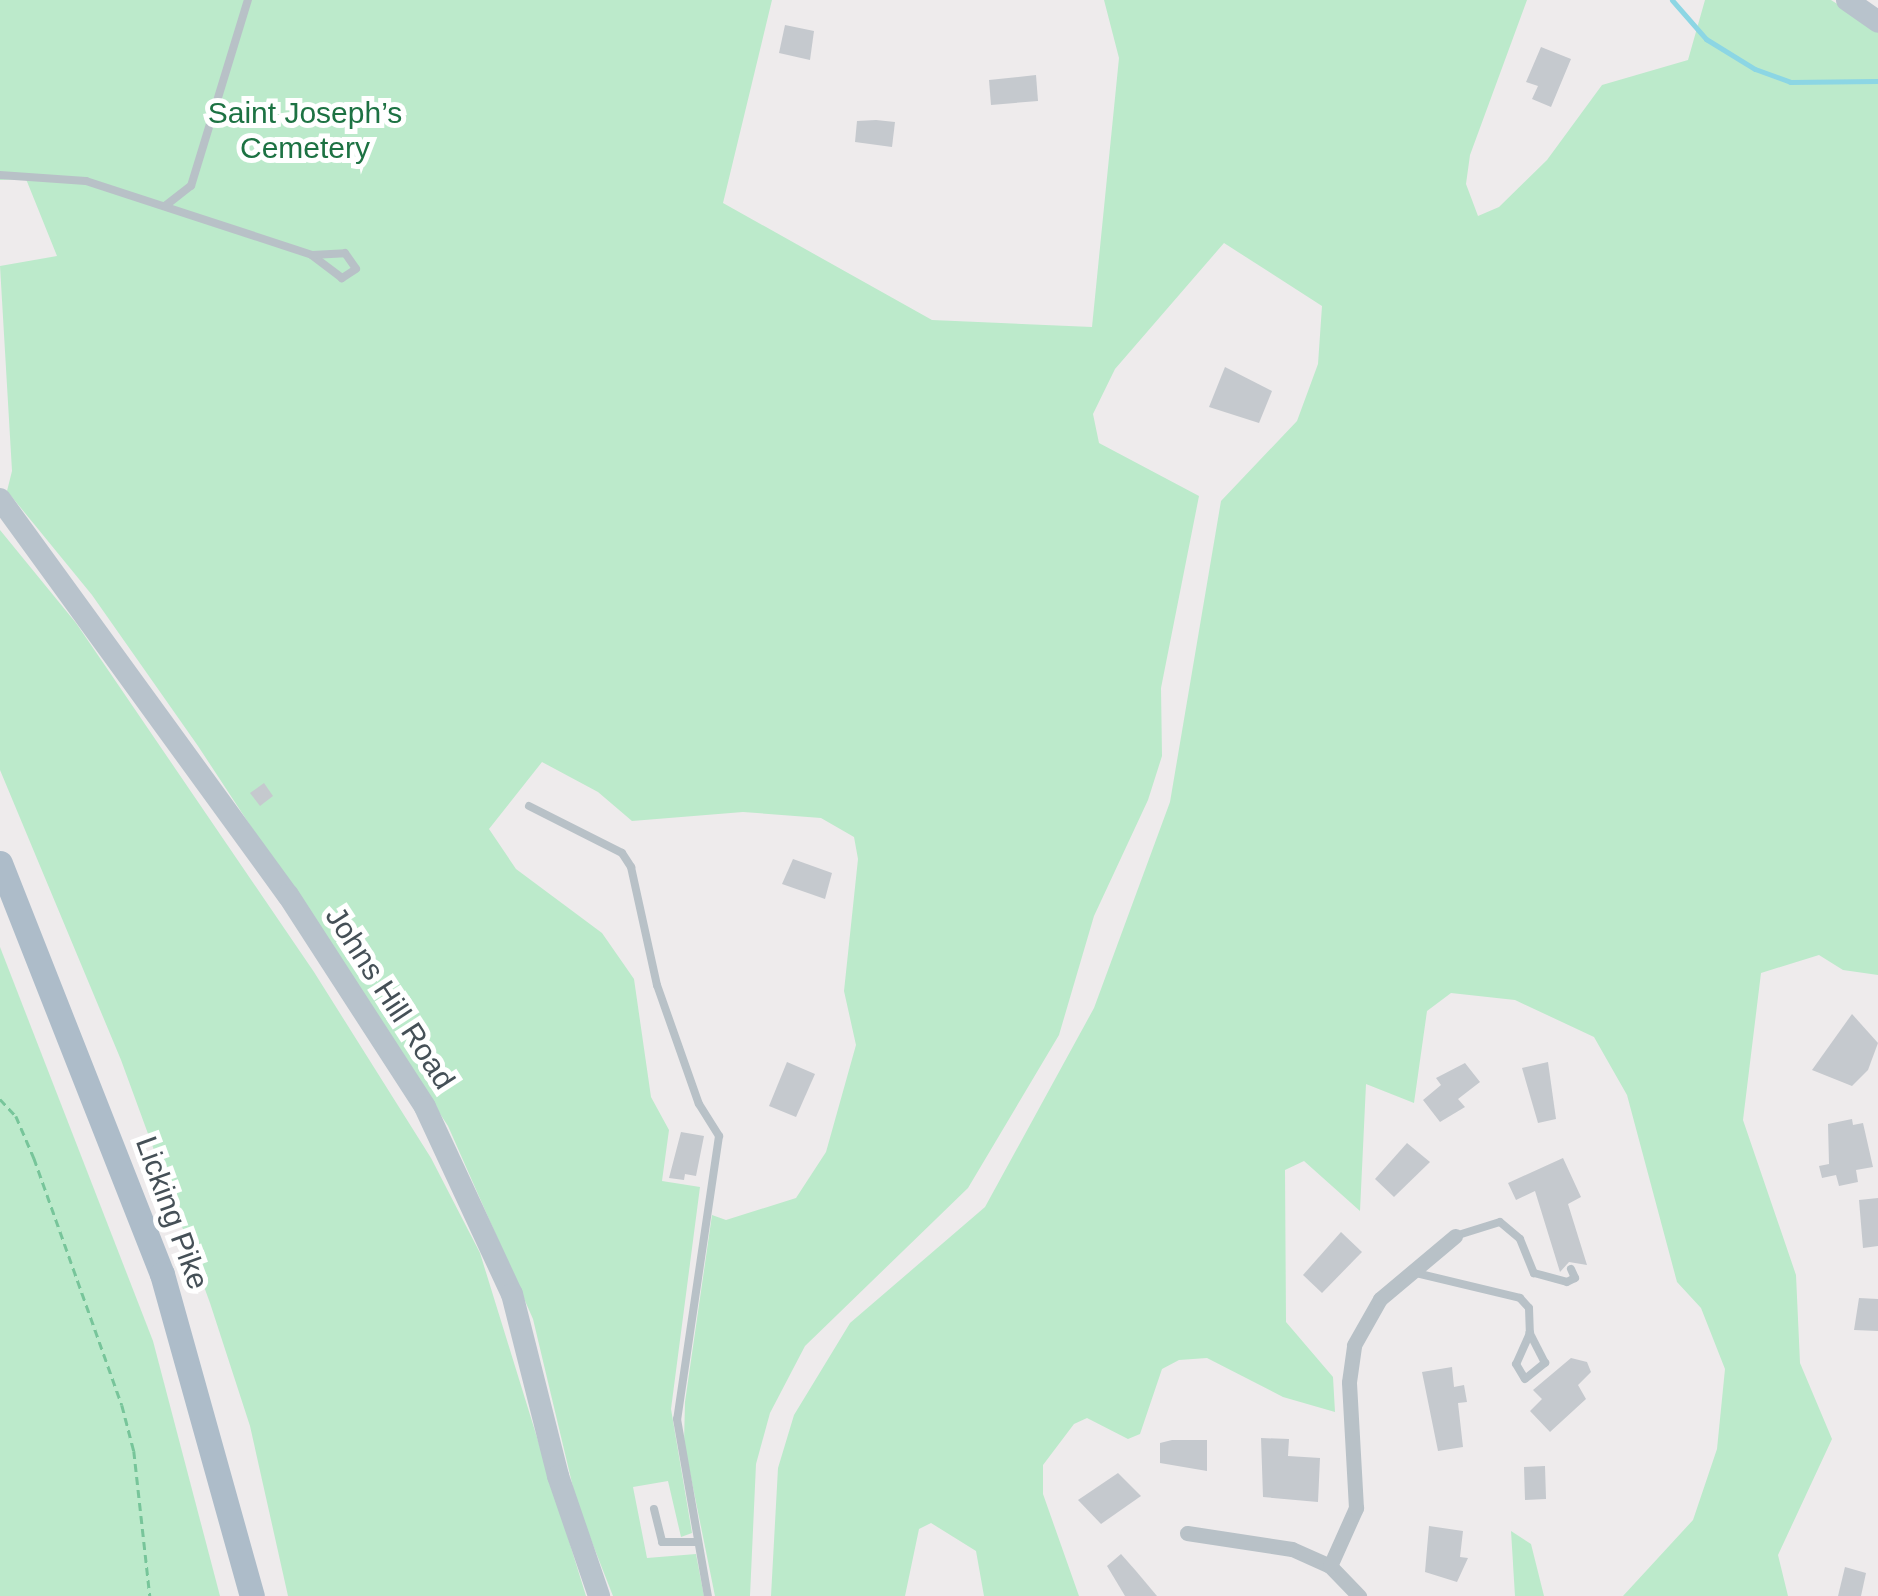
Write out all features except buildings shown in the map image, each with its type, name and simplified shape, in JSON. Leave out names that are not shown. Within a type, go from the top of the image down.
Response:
[{"type":"main road","points":[[1847,0],[1878,22]]},
{"type":"main road","name":"Johns Hill Road","points":[[0,500],[288,895],[425,1107],[512,1294],[558,1476],[599,1596]]},
{"type":"main road","name":"Licking Pike","points":[[0,863],[162,1274],[252,1596]]},
{"type":"street","points":[[1330,1566],[1356,1508],[1349,1382],[1354,1345],[1366,1317],[1455,1236]]},
{"type":"street","points":[[1187,1533],[1287,1548],[1330,1566],[1359,1596]]},
{"type":"lane","points":[[165,206],[191,186],[248,0]]},
{"type":"lane","points":[[0,175],[86,180],[312,255],[345,252],[356,268],[350,276],[334,275],[312,255]]},
{"type":"lane","points":[[528,806],[622,853],[632,867],[657,985],[699,1104],[719,1136],[677,1419],[708,1596]]},
{"type":"lane","points":[[1455,1236],[1500,1222],[1520,1239],[1534,1273],[1567,1282],[1575,1278],[1571,1269]]},
{"type":"lane","points":[[1412,1272],[1520,1298],[1529,1308],[1530,1333],[1545,1363],[1525,1378],[1516,1364],[1530,1333]]},
{"type":"lane","points":[[654,1508],[662,1542],[698,1542]]},
{"type":"path","points":[[0,1099],[16,1116],[34,1158],[122,1404],[134,1450],[150,1596]]},
{"type":"green space","name":"Saint Joseph’s Cemetery","points":[[0,0],[772,0],[723,203],[932,320],[1092,327],[1119,58],[1104,0],[1527,0],[1470,155],[1466,184],[1478,216],[1499,207],[1547,160],[1602,85],[1688,60],[1705,0],[1831,0],[1878,30],[1878,975],[1843,970],[1819,955],[1761,973],[1743,1120],[1796,1275],[1800,1363],[1832,1439],[1778,1555],[1788,1596],[1623,1596],[1693,1520],[1717,1449],[1725,1369],[1701,1308],[1677,1282],[1627,1095],[1594,1037],[1515,1000],[1451,993],[1427,1011],[1414,1103],[1366,1084],[1360,1211],[1304,1161],[1285,1170],[1286,1322],[1333,1377],[1335,1412],[1283,1397],[1207,1358],[1179,1360],[1162,1369],[1140,1434],[1128,1439],[1087,1418],[1074,1424],[1043,1465],[1043,1494],[1079,1596],[984,1596],[976,1551],[931,1523],[919,1529],[905,1596],[771,1596],[778,1468],[794,1415],[850,1323],[985,1207],[1094,1008],[1170,802],[1221,501],[1297,421],[1318,364],[1322,306],[1224,243],[1115,369],[1093,414],[1099,443],[1199,496],[1161,688],[1162,756],[1148,800],[1094,916],[1059,1035],[968,1188],[805,1346],[770,1413],[756,1464],[750,1596],[715,1596],[684,1443],[685,1402],[712,1215],[726,1220],[796,1198],[826,1152],[856,1045],[844,991],[858,859],[854,837],[821,818],[743,812],[632,821],[598,792],[542,762],[489,829],[516,869],[602,933],[634,979],[651,1097],[669,1130],[662,1181],[700,1187],[671,1409],[692,1533],[681,1537],[668,1481],[633,1487],[647,1558],[696,1554],[704,1596],[613,1596],[577,1504],[533,1319],[448,1126],[198,746],[92,595],[7,491],[12,471],[0,266],[57,256],[26,179],[0,180]]},
{"type":"green space","points":[[0,530],[76,623],[314,972],[431,1158],[480,1253],[586,1596],[288,1596],[250,1426],[210,1303],[121,1060],[0,770]]},
{"type":"green space","points":[[0,947],[153,1341],[220,1596],[0,1596]]},
{"type":"green space","points":[[1511,1531],[1531,1544],[1544,1596],[1515,1596]]},
{"type":"waterway","points":[[1672,0],[1706,39],[1755,69],[1790,82],[1878,81]]}]
